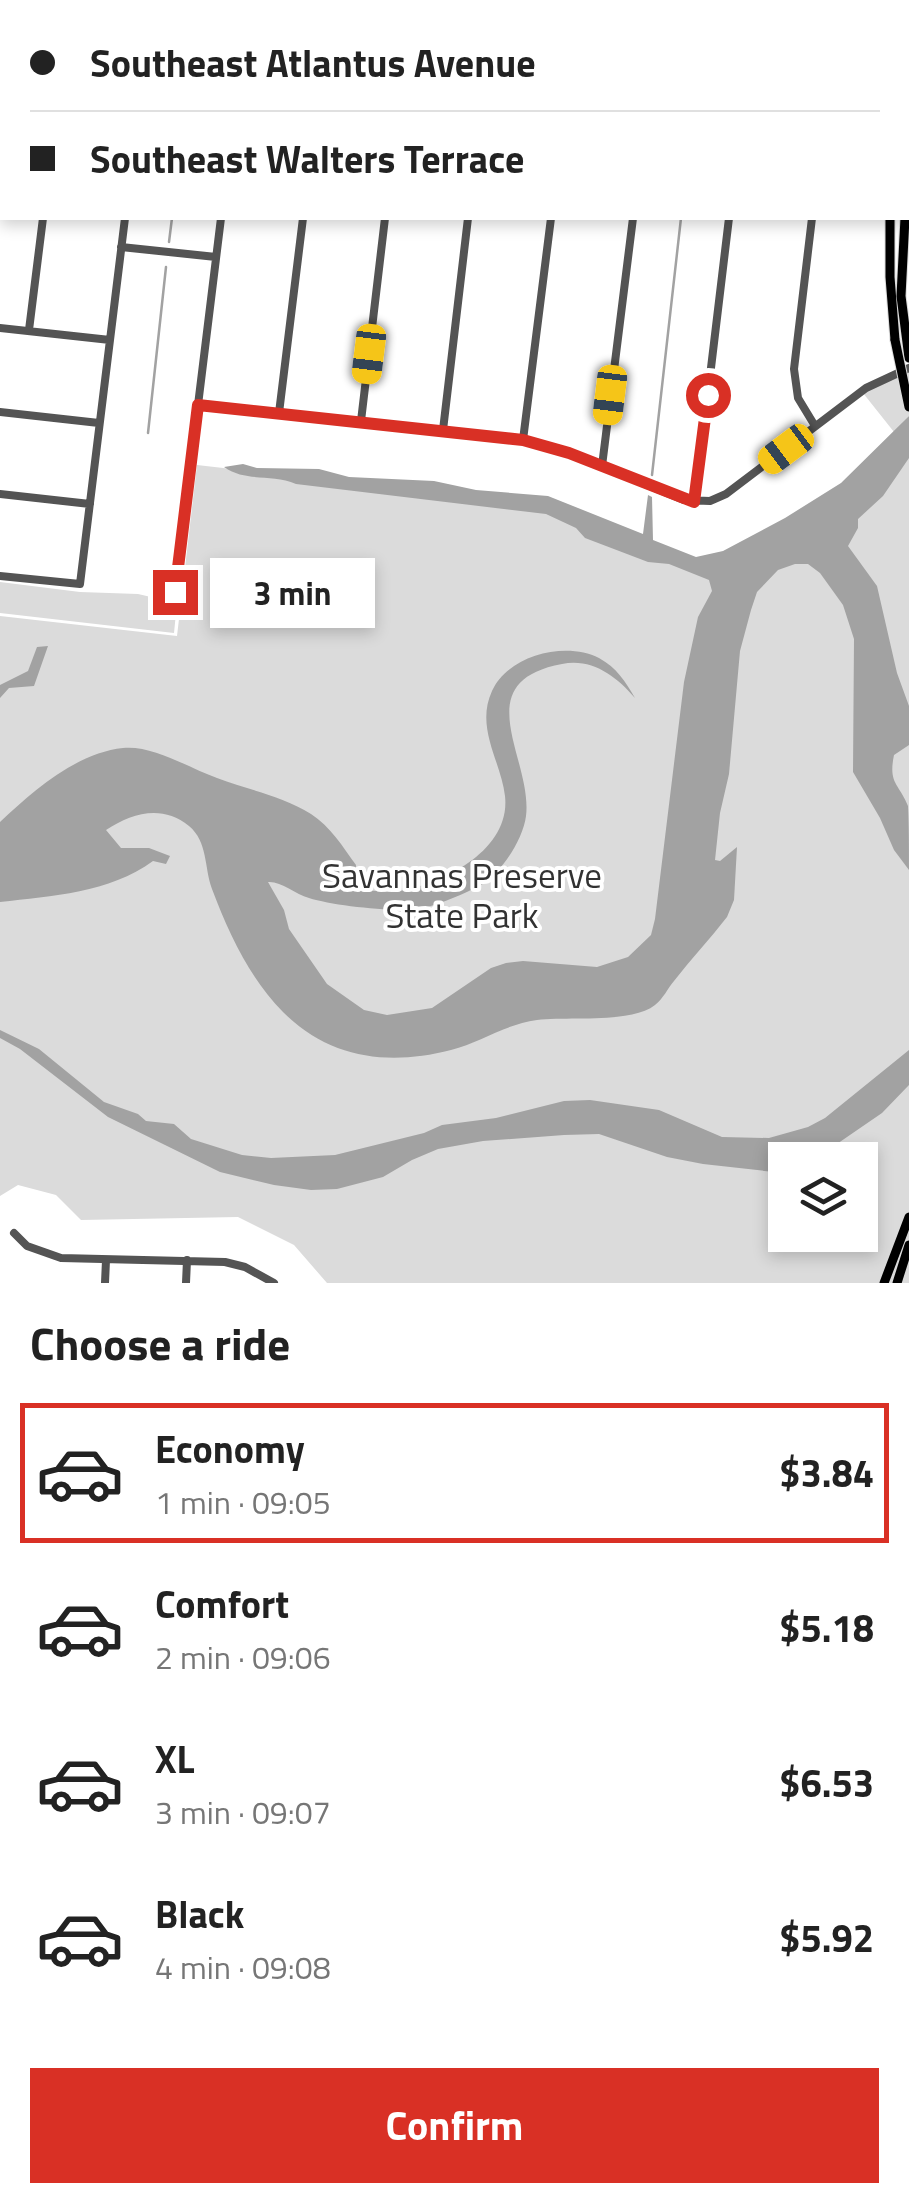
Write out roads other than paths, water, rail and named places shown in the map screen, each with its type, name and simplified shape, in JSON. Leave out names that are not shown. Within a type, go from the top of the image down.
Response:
[{"type":"main road","points":[[890,220],[890,277],[909,407]]},
{"type":"main road","points":[[905,220],[900,339],[909,358]]},
{"type":"main road","points":[[884,1283],[909,1217]]},
{"type":"main road","points":[[897,1283],[909,1245]]},
{"type":"street","points":[[29,330],[43,220]]},
{"type":"street","points":[[0,576],[80,584],[125,220]]},
{"type":"street","points":[[175,592],[221,220]]},
{"type":"street","points":[[279,413],[303,220]]},
{"type":"street","points":[[361,422],[385,220]]},
{"type":"street","points":[[443,430],[468,220]]},
{"type":"street","points":[[523,440],[551,220]]},
{"type":"street","points":[[602,466],[633,220]]},
{"type":"street","points":[[694,502],[729,220]]},
{"type":"street","points":[[812,220],[794,369],[798,398],[815,426]]},
{"type":"street","points":[[121,246],[216,258]]},
{"type":"street","points":[[0,328],[110,340]]},
{"type":"street","points":[[198,405],[523,440],[694,502],[726,494],[866,388],[909,368]]},
{"type":"street","points":[[0,412],[99,423]]},
{"type":"street","points":[[0,494],[90,504]]},
{"type":"street","points":[[14,1233],[41,1253],[106,1260],[224,1262],[245,1267],[274,1283]]},
{"type":"street","points":[[105,1283],[106,1260]]},
{"type":"street","points":[[186,1260],[186,1283]]},
{"type":"waterway","points":[[169,242],[172,220]]},
{"type":"waterway","points":[[652,475],[681,220]]},
{"type":"waterway","points":[[148,433],[166,267]]},
{"type":"park label","name":"Savannas Preserve State Park","points":[[462,896]]}]
